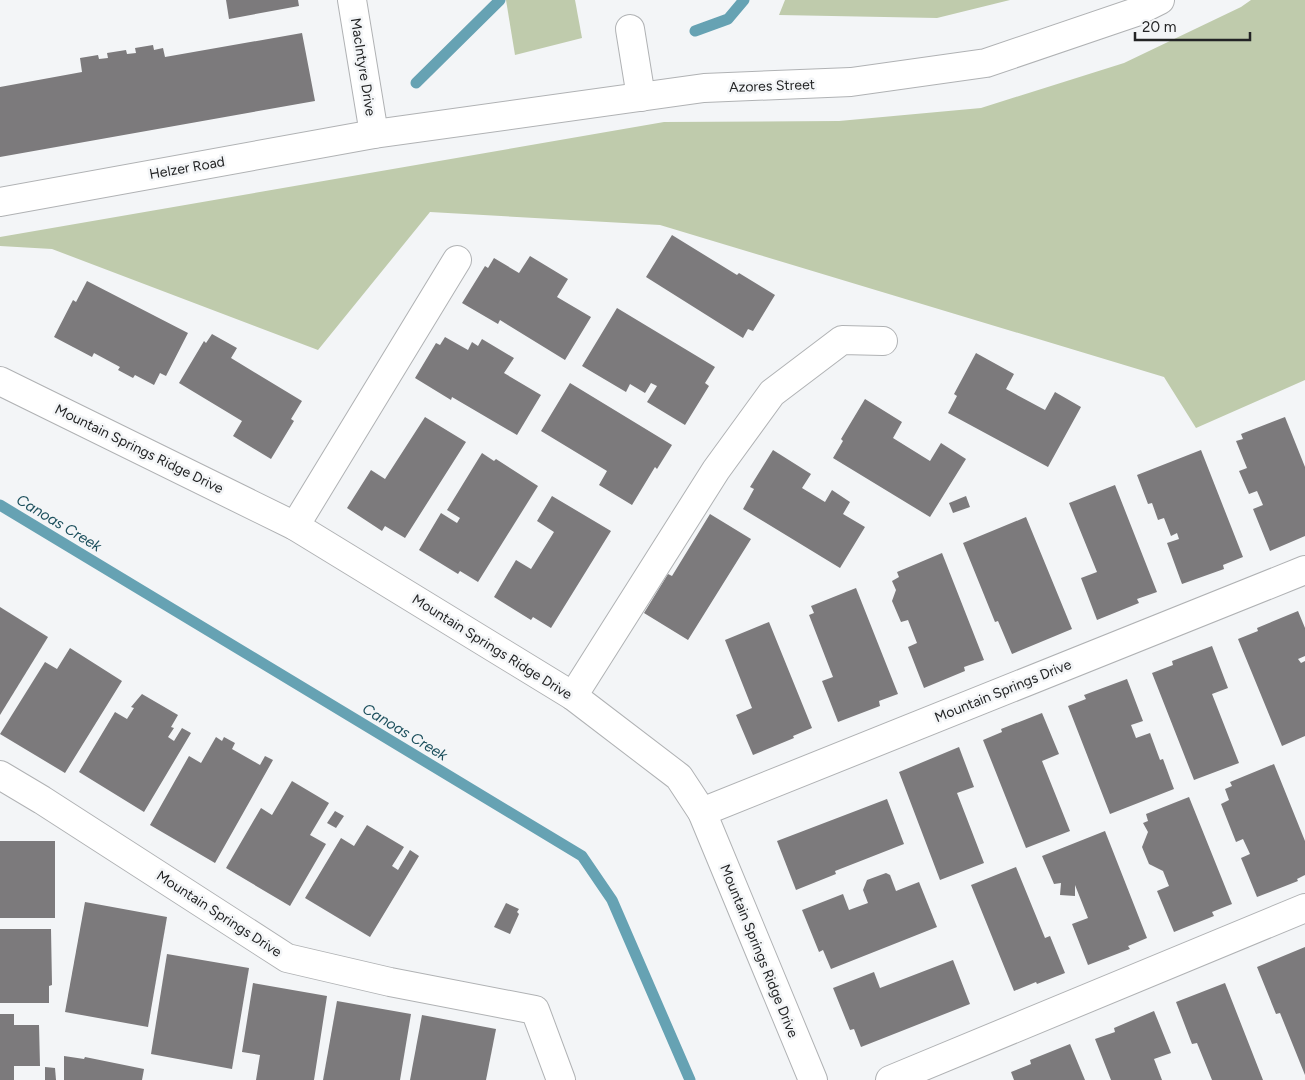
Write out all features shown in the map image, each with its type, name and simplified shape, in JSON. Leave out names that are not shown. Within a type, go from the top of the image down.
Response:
[{"type":"street","name":"MacIntyre Drive","points":[[352,0],[374,134]]},
{"type":"street","name":"Azores Street","points":[[374,134],[704,88],[851,82],[986,64],[1136,12],[1160,0]]},
{"type":"street","points":[[630,29],[641,97]]},
{"type":"street","name":"Helzer Road","points":[[0,202],[374,134]]},
{"type":"street","points":[[295,526],[457,260]]},
{"type":"street","points":[[573,696],[716,470],[772,393],[842,340],[883,342]]},
{"type":"street","name":"Mountain Springs Ridge Drive","points":[[0,382],[295,526],[573,696],[679,776],[702,812],[813,1080]]},
{"type":"street","name":"Mountain Springs Drive","points":[[702,812],[1305,570]]},
{"type":"street","name":"Mountain Springs Drive","points":[[0,776],[42,800],[287,958],[390,982],[535,1010],[561,1080]]},
{"type":"street","points":[[890,1080],[1305,908]]},
{"type":"green space","points":[[506,0],[575,0],[582,38],[515,55]]},
{"type":"green space","points":[[785,0],[1010,0],[937,18],[779,15]]},
{"type":"green space","points":[[1251,0],[1305,0],[1305,380],[1196,428],[1164,377],[660,225],[430,212],[318,350],[52,249],[0,246],[0,237],[664,122],[839,121],[981,108],[1124,63],[1241,7]]},
{"type":"building","points":[[226,0],[298,0],[299,6],[229,19]]},
{"type":"building","points":[[302,33],[315,101],[0,157],[0,87],[82,72],[80,58],[98,55],[99,59],[108,58],[107,53],[126,50],[127,54],[136,53],[135,48],[153,45],[154,50],[163,48],[165,57]]},
{"type":"building","points":[[672,235],[737,275],[739,273],[775,295],[753,331],[748,329],[743,338],[646,277]]},
{"type":"building","points":[[530,256],[568,279],[557,297],[591,317],[565,360],[500,320],[498,324],[462,303],[485,266],[488,268],[494,258],[519,273]]},
{"type":"building","points":[[87,281],[188,333],[166,376],[160,373],[154,385],[135,375],[133,378],[118,370],[120,367],[94,353],[92,357],[54,337],[73,300],[76,302]]},
{"type":"building","points":[[617,308],[715,367],[705,383],[709,386],[685,425],[647,402],[657,386],[651,383],[645,393],[630,384],[626,392],[582,366]]},
{"type":"building","points":[[212,334],[237,348],[231,358],[302,401],[291,419],[294,421],[271,459],[233,436],[242,421],[179,383],[204,341],[206,343]]},
{"type":"building","points":[[445,337],[468,350],[472,342],[478,346],[482,339],[514,358],[504,373],[541,395],[517,435],[452,397],[451,400],[415,378],[436,343],[440,345]]},
{"type":"building","points":[[976,353],[1014,374],[1006,389],[1045,410],[1055,392],[1081,407],[1048,467],[948,413],[957,396],[954,394]]},
{"type":"building","points":[[570,383],[672,445],[657,469],[655,467],[632,505],[599,485],[607,471],[541,431]]},
{"type":"building","points":[[865,399],[902,422],[893,438],[930,461],[941,443],[966,459],[930,517],[833,458],[843,441],[841,439]]},
{"type":"building","points":[[425,417],[466,442],[405,538],[385,526],[382,531],[347,508],[371,470],[385,479]]},
{"type":"building","points":[[1285,417],[1305,467],[1305,536],[1270,551],[1253,509],[1263,505],[1257,491],[1249,494],[1239,471],[1247,468],[1236,441],[1243,439],[1241,434]]},
{"type":"building","points":[[773,450],[811,474],[802,488],[825,502],[832,490],[850,502],[843,514],[865,527],[840,568],[743,509],[754,489],[750,487]]},
{"type":"building","points":[[1201,450],[1243,557],[1223,565],[1224,569],[1182,584],[1167,543],[1179,539],[1177,533],[1171,536],[1164,518],[1158,520],[1152,503],[1148,504],[1137,475]]},
{"type":"building","points":[[482,453],[494,461],[496,459],[538,486],[478,582],[460,571],[458,574],[419,550],[441,513],[457,523],[460,518],[447,510]]},
{"type":"building","points":[[1115,485],[1157,592],[1137,599],[1139,603],[1097,620],[1081,578],[1097,572],[1069,503]]},
{"type":"building","points":[[552,496],[611,531],[551,628],[533,617],[531,620],[494,597],[516,560],[531,569],[554,532],[537,521]]},
{"type":"building","points":[[966,496],[970,507],[953,513],[949,503]]},
{"type":"building","points":[[710,514],[751,539],[688,640],[644,613],[668,574],[672,576]]},
{"type":"building","points":[[1026,517],[1072,629],[1012,654],[998,621],[995,622],[963,543]]},
{"type":"building","points":[[942,553],[984,660],[964,667],[965,671],[924,688],[908,647],[917,643],[908,620],[901,622],[892,601],[896,590],[892,581],[899,577],[897,572]]},
{"type":"building","points":[[856,588],[898,694],[879,701],[880,706],[838,722],[822,681],[833,677],[809,615],[814,613],[811,606]]},
{"type":"building","points":[[0,607],[48,637],[0,715]]},
{"type":"building","points":[[1298,611],[1305,628],[1305,656],[1298,659],[1301,663],[1305,661],[1305,736],[1282,746],[1238,639],[1258,631],[1257,628]]},
{"type":"building","points":[[769,622],[812,728],[793,736],[794,738],[753,755],[736,715],[752,708],[725,640]]},
{"type":"building","points":[[1212,646],[1228,688],[1212,694],[1239,763],[1194,780],[1152,673],[1173,665],[1172,661]]},
{"type":"building","points":[[70,648],[122,681],[65,773],[0,734],[45,662],[57,669]]},
{"type":"building","points":[[1127,679],[1143,721],[1131,725],[1136,738],[1150,733],[1160,760],[1163,759],[1174,789],[1110,814],[1068,706],[1086,699],[1084,695]]},
{"type":"building","points":[[142,694],[178,715],[171,727],[174,728],[168,737],[174,741],[182,728],[191,733],[144,812],[79,772],[115,712],[127,719],[134,708],[131,707]]},
{"type":"building","points":[[1042,713],[1059,754],[1042,761],[1070,831],[1026,848],[983,740],[1002,732],[1001,729]]},
{"type":"building","points":[[216,737],[222,741],[224,737],[235,743],[232,749],[260,765],[265,756],[273,760],[215,863],[150,825],[189,756],[201,763]]},
{"type":"building","points":[[959,747],[974,787],[957,793],[984,863],[940,880],[899,772]]},
{"type":"building","points":[[1274,764],[1305,841],[1305,875],[1297,879],[1298,881],[1257,897],[1241,858],[1250,854],[1243,839],[1236,842],[1221,804],[1229,800],[1225,789],[1232,786],[1230,782]]},
{"type":"building","points":[[292,781],[329,803],[310,835],[326,844],[290,906],[226,868],[261,808],[272,815]]},
{"type":"building","points":[[1189,797],[1232,904],[1212,912],[1214,916],[1174,932],[1157,891],[1169,886],[1163,871],[1149,864],[1142,847],[1148,832],[1143,823],[1148,821],[1146,814]]},
{"type":"building","points":[[887,799],[904,844],[835,871],[836,874],[796,890],[777,841]]},
{"type":"building","points":[[335,811],[344,816],[336,828],[327,823]]},
{"type":"building","points":[[367,825],[404,847],[392,866],[398,870],[410,850],[419,856],[370,937],[305,898],[341,838],[354,846]]},
{"type":"building","points":[[1105,831],[1147,938],[1128,946],[1130,949],[1088,965],[1072,924],[1088,918],[1075,885],[1075,896],[1060,895],[1061,883],[1054,884],[1042,856]]},
{"type":"building","points":[[0,841],[55,841],[55,918],[0,918]]},
{"type":"building","points":[[1016,867],[1045,938],[1050,936],[1065,973],[1014,991],[971,885]]},
{"type":"building","points":[[886,873],[890,875],[896,891],[919,882],[937,927],[831,969],[823,950],[819,952],[802,910],[843,894],[849,910],[868,903],[863,890],[867,880]]},
{"type":"building","points":[[85,902],[167,917],[148,1027],[65,1012]]},
{"type":"building","points":[[506,903],[519,909],[517,912],[519,914],[510,934],[494,927]]},
{"type":"building","points":[[0,929],[51,929],[52,985],[49,986],[49,1003],[0,1003]]},
{"type":"building","points":[[1305,947],[1305,1075],[1280,1013],[1276,1014],[1257,967]]},
{"type":"building","points":[[167,954],[249,968],[232,1069],[151,1054]]},
{"type":"building","points":[[953,960],[970,1004],[861,1047],[854,1029],[850,1030],[833,988],[874,972],[880,988]]},
{"type":"building","points":[[253,983],[327,996],[314,1080],[256,1080],[260,1055],[242,1052]]},
{"type":"building","points":[[1225,983],[1263,1080],[1212,1080],[1197,1043],[1192,1044],[1176,1002]]},
{"type":"building","points":[[337,1001],[411,1014],[400,1080],[323,1080]]},
{"type":"building","points":[[1154,1011],[1171,1053],[1154,1059],[1162,1080],[1111,1080],[1095,1039],[1115,1032],[1114,1028]]},
{"type":"building","points":[[0,1014],[14,1014],[14,1025],[39,1025],[40,1066],[14,1066],[14,1080],[0,1080]]},
{"type":"building","points":[[422,1015],[496,1029],[486,1080],[410,1080]]},
{"type":"building","points":[[1070,1044],[1085,1080],[1014,1080],[1011,1072],[1031,1064],[1030,1060]]},
{"type":"building","points":[[64,1056],[84,1059],[85,1057],[144,1069],[142,1080],[64,1080]]},
{"type":"building","points":[[45,1067],[55,1068],[56,1080],[45,1080]]},
{"type":"waterway","points":[[416,83],[500,0]]},
{"type":"waterway","points":[[695,31],[728,19],[744,0]]},
{"type":"waterway","name":"Canoas Creek","points":[[0,505],[582,856],[612,900],[690,1080]]}]
